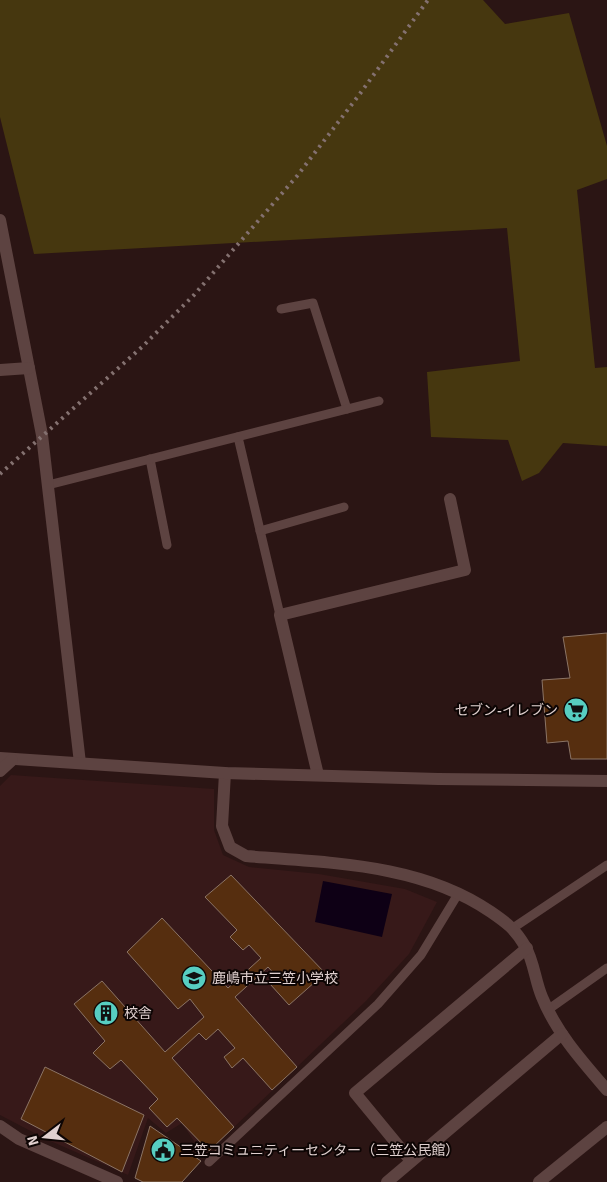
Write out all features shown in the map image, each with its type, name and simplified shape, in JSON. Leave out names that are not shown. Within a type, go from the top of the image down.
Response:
[{"type":"street","points":[[0,220],[4,255],[42,435],[80,763]]},
{"type":"street","points":[[0,370],[29,368]]},
{"type":"street","points":[[318,776],[280,615],[465,570],[450,499]]},
{"type":"street","points":[[0,771],[6,759],[225,773],[497,780],[607,780]]},
{"type":"street","points":[[225,773],[222,826],[230,847],[246,856],[374,868],[419,878],[473,900],[513,928],[527,948],[542,997],[562,1034],[581,1061],[607,1090]]},
{"type":"street","points":[[411,1161],[355,1093],[527,948]]},
{"type":"street","points":[[387,1182],[562,1034]]},
{"type":"street","points":[[0,1126],[19,1139],[117,1182]]},
{"type":"street","points":[[539,1182],[607,1127]]},
{"type":"lane","points":[[281,309],[313,303],[347,409]]},
{"type":"lane","points":[[48,485],[379,401]]},
{"type":"lane","points":[[238,437],[280,615]]},
{"type":"lane","points":[[150,459],[167,545]]},
{"type":"lane","points":[[260,531],[344,507]]},
{"type":"lane","points":[[513,928],[607,865]]},
{"type":"lane","points":[[209,1162],[378,1004],[421,954],[458,894]]},
{"type":"lane","points":[[549,1009],[607,968]]},
{"type":"shaded area","points":[[0,0],[483,0],[505,24],[569,13],[607,146],[607,179],[577,190],[595,368],[607,367],[607,446],[563,443],[539,473],[522,481],[508,440],[431,437],[427,372],[520,361],[507,228],[34,254],[0,117]]},
{"type":"shaded area","name":"鹿嶋市立三笠小学校","points":[[11,775],[214,789],[214,830],[223,855],[249,867],[319,874],[405,889],[437,902],[409,954],[366,1001],[209,1151],[203,1155],[182,1123],[166,1133],[148,1118],[128,1175],[46,1139],[0,1115],[0,786]]},
{"type":"shaded area","points":[[323,881],[392,894],[382,937],[315,922]]},
{"type":"building","name":"セブン-イレブン","points":[[607,633],[607,759],[571,759],[568,741],[547,743],[542,680],[570,678],[563,637]]},
{"type":"building","name":"校舎","points":[[231,875],[325,973],[289,1005],[270,984],[278,978],[268,967],[235,997],[297,1067],[272,1090],[243,1058],[232,1068],[224,1057],[235,1048],[218,1029],[206,1040],[199,1033],[172,1058],[234,1127],[209,1151],[177,1118],[167,1127],[149,1108],[158,1099],[121,1060],[110,1069],[93,1053],[105,1041],[74,1004],[102,981],[165,1052],[204,1017],[190,999],[178,1009],[127,952],[162,918],[228,988],[261,958],[249,945],[243,950],[230,937],[237,930],[205,897]]},
{"type":"building","points":[[45,1067],[144,1115],[122,1172],[21,1119]]},
{"type":"building","name":"三笠コミュニティーセンター（三笠公民館）","points":[[150,1126],[201,1161],[182,1182],[143,1182],[135,1178]]},
{"type":"railway","points":[[0,474],[142,347],[194,295],[297,176],[428,0]]},
{"type":"place","name":"セブン-イレブン","points":[[576,710]]},
{"type":"place","name":"鹿嶋市立三笠小学校","points":[[194,978]]},
{"type":"place","name":"校舎","points":[[106,1013]]},
{"type":"place","name":"三笠コミュニティーセンター（三笠公民館）","points":[[163,1150]]}]
